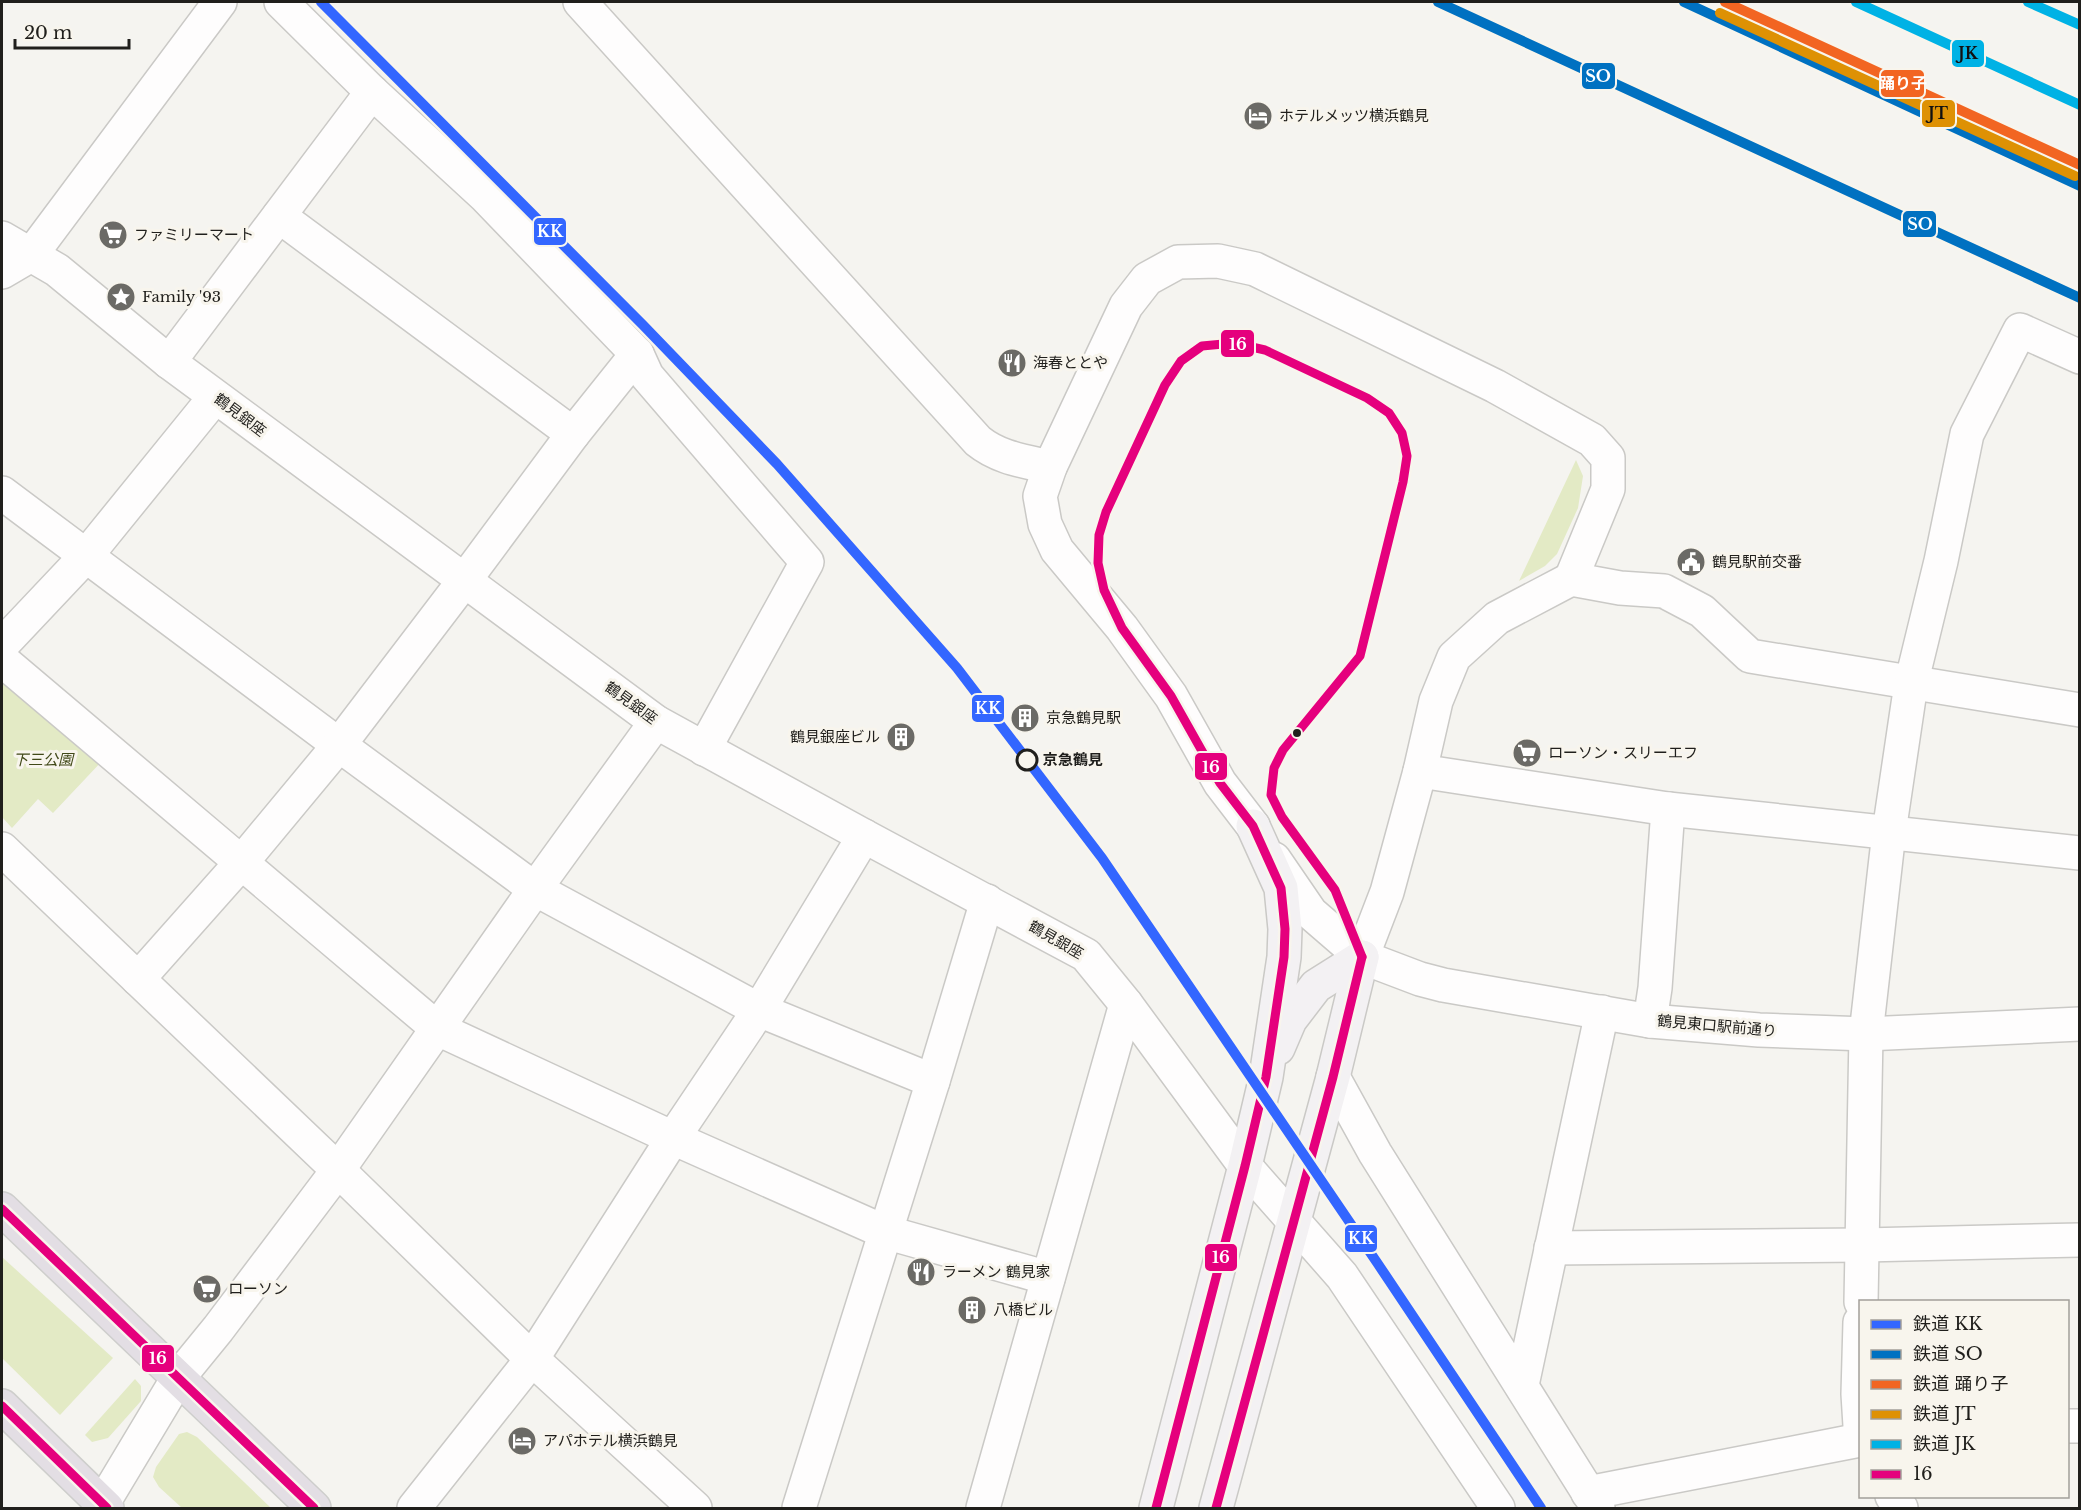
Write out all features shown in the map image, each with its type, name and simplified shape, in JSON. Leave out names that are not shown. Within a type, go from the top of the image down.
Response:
[{"type":"highway","points":[[2,1209],[314,1509]]},
{"type":"highway","points":[[2,1406],[103,1507]]},
{"type":"main road","points":[[1156,1509],[1266,1077],[1284,957],[1285,929],[1281,888],[1252,826]]},
{"type":"main road","points":[[1266,1077],[1290,1020],[1316,986],[1362,957]]},
{"type":"main road","points":[[1216,1509],[1334,1077],[1362,957]]},
{"type":"street","points":[[2,272],[31,255],[220,2]]},
{"type":"street","points":[[281,2],[372,92],[485,196],[637,354],[647,376],[807,562],[704,749]]},
{"type":"street","points":[[580,2],[978,441],[990,450],[1006,457],[1050,467]]},
{"type":"street","points":[[169,363],[372,92]]},
{"type":"street","points":[[279,216],[573,435]]},
{"type":"street","name":"鶴見銀座","points":[[2,238],[57,270],[169,363],[656,722],[1086,955],[1126,1004],[1245,1166],[1341,1276],[1498,1509]]},
{"type":"street","points":[[1571,579],[1608,489],[1608,458],[1592,440],[1495,386],[1255,269],[1218,261],[1179,262],[1147,279],[1126,306],[1050,467],[1040,496],[1045,524],[1057,550],[1122,628],[1164,686],[1220,783],[1311,913],[1362,957],[1387,892],[1420,771],[1436,701],[1454,657],[1497,618],[1571,579],[1620,588],[1664,591],[1702,611],[1750,656],[2079,710]]},
{"type":"street","points":[[1861,1300],[1864,1245],[1866,1034],[1889,832],[1911,684],[1941,561],[1967,434],[2020,330],[2079,357]]},
{"type":"street","points":[[138,979],[241,862],[339,745],[573,435],[637,354]]},
{"type":"street","points":[[2,645],[86,556],[215,397]]},
{"type":"street","points":[[2,493],[535,889],[759,1010],[933,1081]]},
{"type":"street","points":[[2,660],[438,1029],[673,1138],[885,1232],[1048,1278]]},
{"type":"street","points":[[103,1507],[177,1378],[218,1329],[338,1170],[535,889],[656,722]]},
{"type":"street","points":[[1420,771],[1668,809],[2079,853]]},
{"type":"street","points":[[1650,1021],[1655,988],[1668,809]]},
{"type":"street","points":[[414,1509],[532,1359],[673,1138],[759,1010],[864,836]]},
{"type":"street","points":[[2,849],[532,1359],[695,1509]]},
{"type":"street","points":[[799,1509],[987,901]]},
{"type":"street","name":"鶴見東口駅前通り","points":[[1362,957],[1420,979],[1443,985],[1650,1021],[1759,1030],[1866,1034],[2079,1024]]},
{"type":"street","points":[[983,1509],[1126,1004]]},
{"type":"street","points":[[1522,1385],[1602,1012]]},
{"type":"street","points":[[1334,1077],[1375,1153],[1593,1501],[1859,1440]]},
{"type":"street","points":[[1551,1248],[2079,1240]]},
{"type":"street","points":[[1859,1358],[1859,1410]]},
{"type":"street","points":[[2,1415],[51,1454]]},
{"type":"green space","points":[[1576,460],[1583,476],[1578,508],[1557,554],[1545,566],[1519,581]]},
{"type":"green space","name":"下三公園","points":[[2,670],[103,760],[53,813],[38,799],[12,828],[2,817]]},
{"type":"green space","points":[[2,1257],[113,1358],[60,1415],[2,1358]]},
{"type":"green space","points":[[135,1379],[141,1386],[141,1401],[108,1438],[92,1442],[85,1435]]},
{"type":"green space","points":[[187,1432],[197,1437],[271,1508],[182,1508],[159,1487],[153,1477],[156,1467],[179,1434]]},
{"type":"rail line","name":"KK","points":[[321,2],[643,325],[777,464],[957,668],[1102,858],[1541,1508]]},
{"type":"rail line","name":"SO","points":[[1438,2],[2080,298]]},
{"type":"rail line","name":"SO","points":[[1684,2],[2080,186]]},
{"type":"rail line","name":"踊り子","points":[[1725,2],[2080,165]]},
{"type":"rail line","name":"JK","points":[[1856,2],[2080,105]]},
{"type":"rail line","name":"JK","points":[[2028,2],[2080,25]]},
{"type":"rail line","name":"JT","points":[[1720,13],[2075,176]]},
{"type":"transit line","name":"16","points":[[1156,1508],[1266,1077],[1284,957],[1285,929],[1281,888],[1253,826],[1220,783],[1171,696],[1122,628],[1104,590],[1098,563],[1099,535],[1106,512],[1165,385],[1181,361],[1202,346],[1234,343],[1265,350],[1367,398],[1389,413],[1402,433],[1407,456],[1403,482],[1360,656],[1283,750],[1274,768],[1271,795],[1282,817],[1335,890],[1362,957]]},
{"type":"transit line","name":"16","points":[[1216,1508],[1333,1077],[1362,957]]},
{"type":"transit line","name":"16","points":[[2,1209],[314,1508]]},
{"type":"transit line","name":"16","points":[[2,1406],[107,1508]]},
{"type":"place","name":"ホテルメッツ横浜鶴見","points":[[1258,116]]},
{"type":"place","name":"ファミリーマート","points":[[113,235]]},
{"type":"place","name":"Family '93","points":[[121,297]]},
{"type":"place","name":"海春ととや","points":[[1012,363]]},
{"type":"place","name":"鶴見駅前交番","points":[[1691,562]]},
{"type":"place","name":"京急鶴見駅","points":[[1025,718]]},
{"type":"place","name":"鶴見銀座ビル","points":[[901,737]]},
{"type":"place","name":"ローソン・スリーエフ","points":[[1527,753]]},
{"type":"place","name":"京急鶴見","points":[[1027,760]]},
{"type":"place","name":"ラーメン 鶴見家","points":[[921,1272]]},
{"type":"place","name":"ローソン","points":[[207,1289]]},
{"type":"place","name":"八橋ビル","points":[[972,1310]]},
{"type":"place","name":"アパホテル横浜鶴見","points":[[522,1441]]}]
